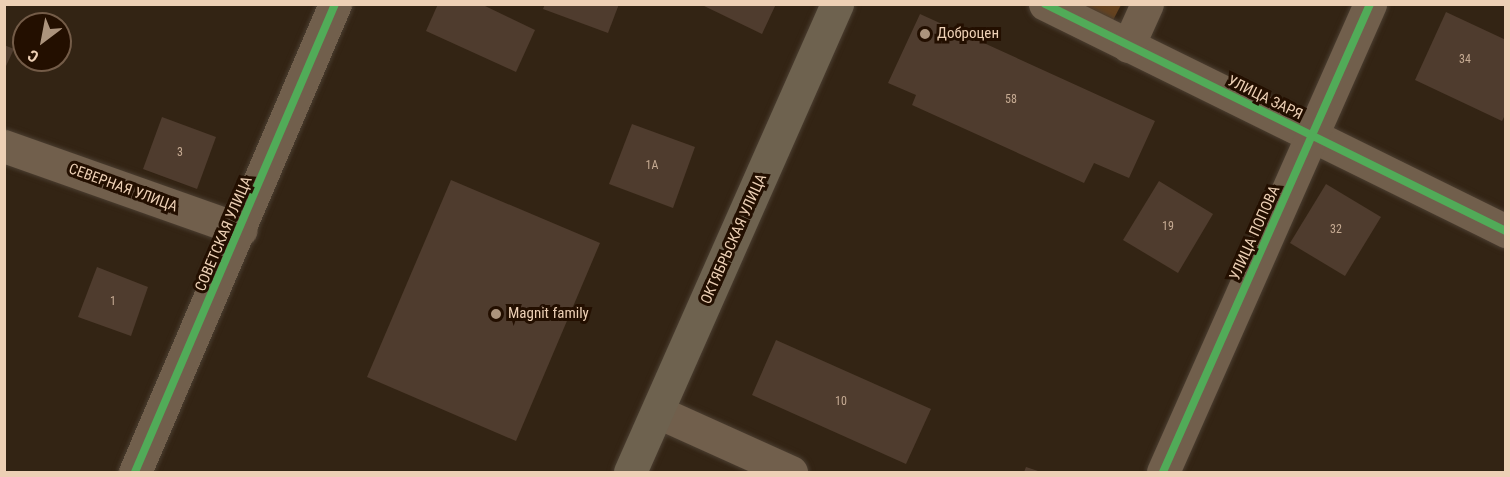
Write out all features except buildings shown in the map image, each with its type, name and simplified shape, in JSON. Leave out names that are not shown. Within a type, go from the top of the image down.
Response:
[{"type":"main road","name":"ОКТЯБРЬСКАЯ УЛИЦА","points":[[630,472],[837,4]]},
{"type":"street","name":"СОВЕТСКАЯ УЛИЦА","points":[[135,472],[241,230],[335,4]]},
{"type":"street","name":"УЛИЦА ЗАРЯ","points":[[1045,4],[1506,231]]},
{"type":"street","points":[[1128,46],[1147,4]]},
{"type":"street","name":"УЛИЦА ПОПОВА","points":[[1163,472],[1370,4]]},
{"type":"street","name":"СЕВЕРНАЯ УЛИЦА","points":[[4,146],[241,230]]},
{"type":"street","points":[[658,412],[791,472]]},
{"type":"shaded area","points":[[1073,5],[1121,5],[1111,24]]},
{"type":"cycle path","points":[[135,472],[335,4]]},
{"type":"cycle path","points":[[1045,4],[1506,231]]},
{"type":"cycle path","points":[[1163,472],[1370,4]]},
{"type":"place","name":"Доброцен","points":[[925,34]]},
{"type":"place","name":"Magnit family","points":[[496,314]]}]
